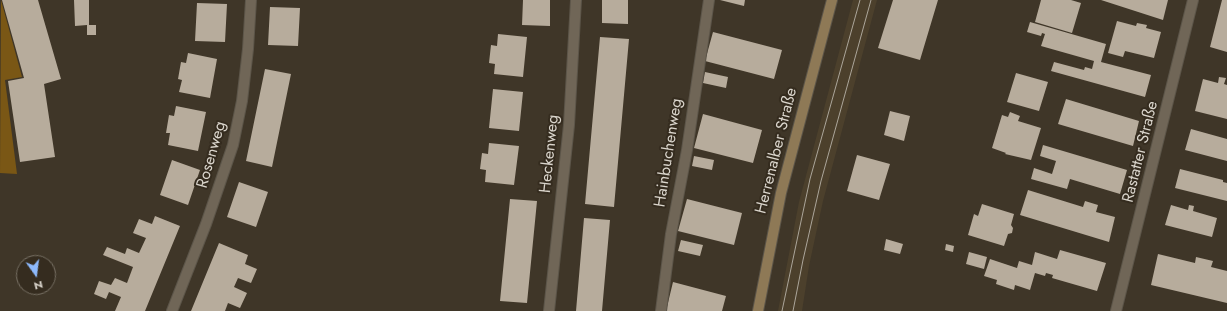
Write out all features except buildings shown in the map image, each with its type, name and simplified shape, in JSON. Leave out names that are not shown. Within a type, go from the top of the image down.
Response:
[{"type":"main road","name":"Herrenalber Straße","points":[[758,311],[781,193],[832,0]]},
{"type":"street","name":"Rosenweg","points":[[172,311],[206,224],[232,145],[243,94],[251,0]]},
{"type":"street","name":"Heckenweg","points":[[549,311],[569,125],[576,0]]},
{"type":"street","name":"Hainbuchenweg","points":[[661,311],[671,234],[687,150],[708,0]]},
{"type":"street","name":"Rastatter Straße","points":[[1116,311],[1194,0]]},
{"type":"shaded area","points":[[1,0],[22,77],[5,80],[17,174],[0,173]]},
{"type":"shaded area","points":[[853,0],[877,0],[823,201],[809,266],[802,311],[778,311],[799,202]]},
{"type":"tram line","points":[[782,311],[810,179],[860,0]]},
{"type":"tram line","points":[[793,311],[821,181],[871,0]]}]
